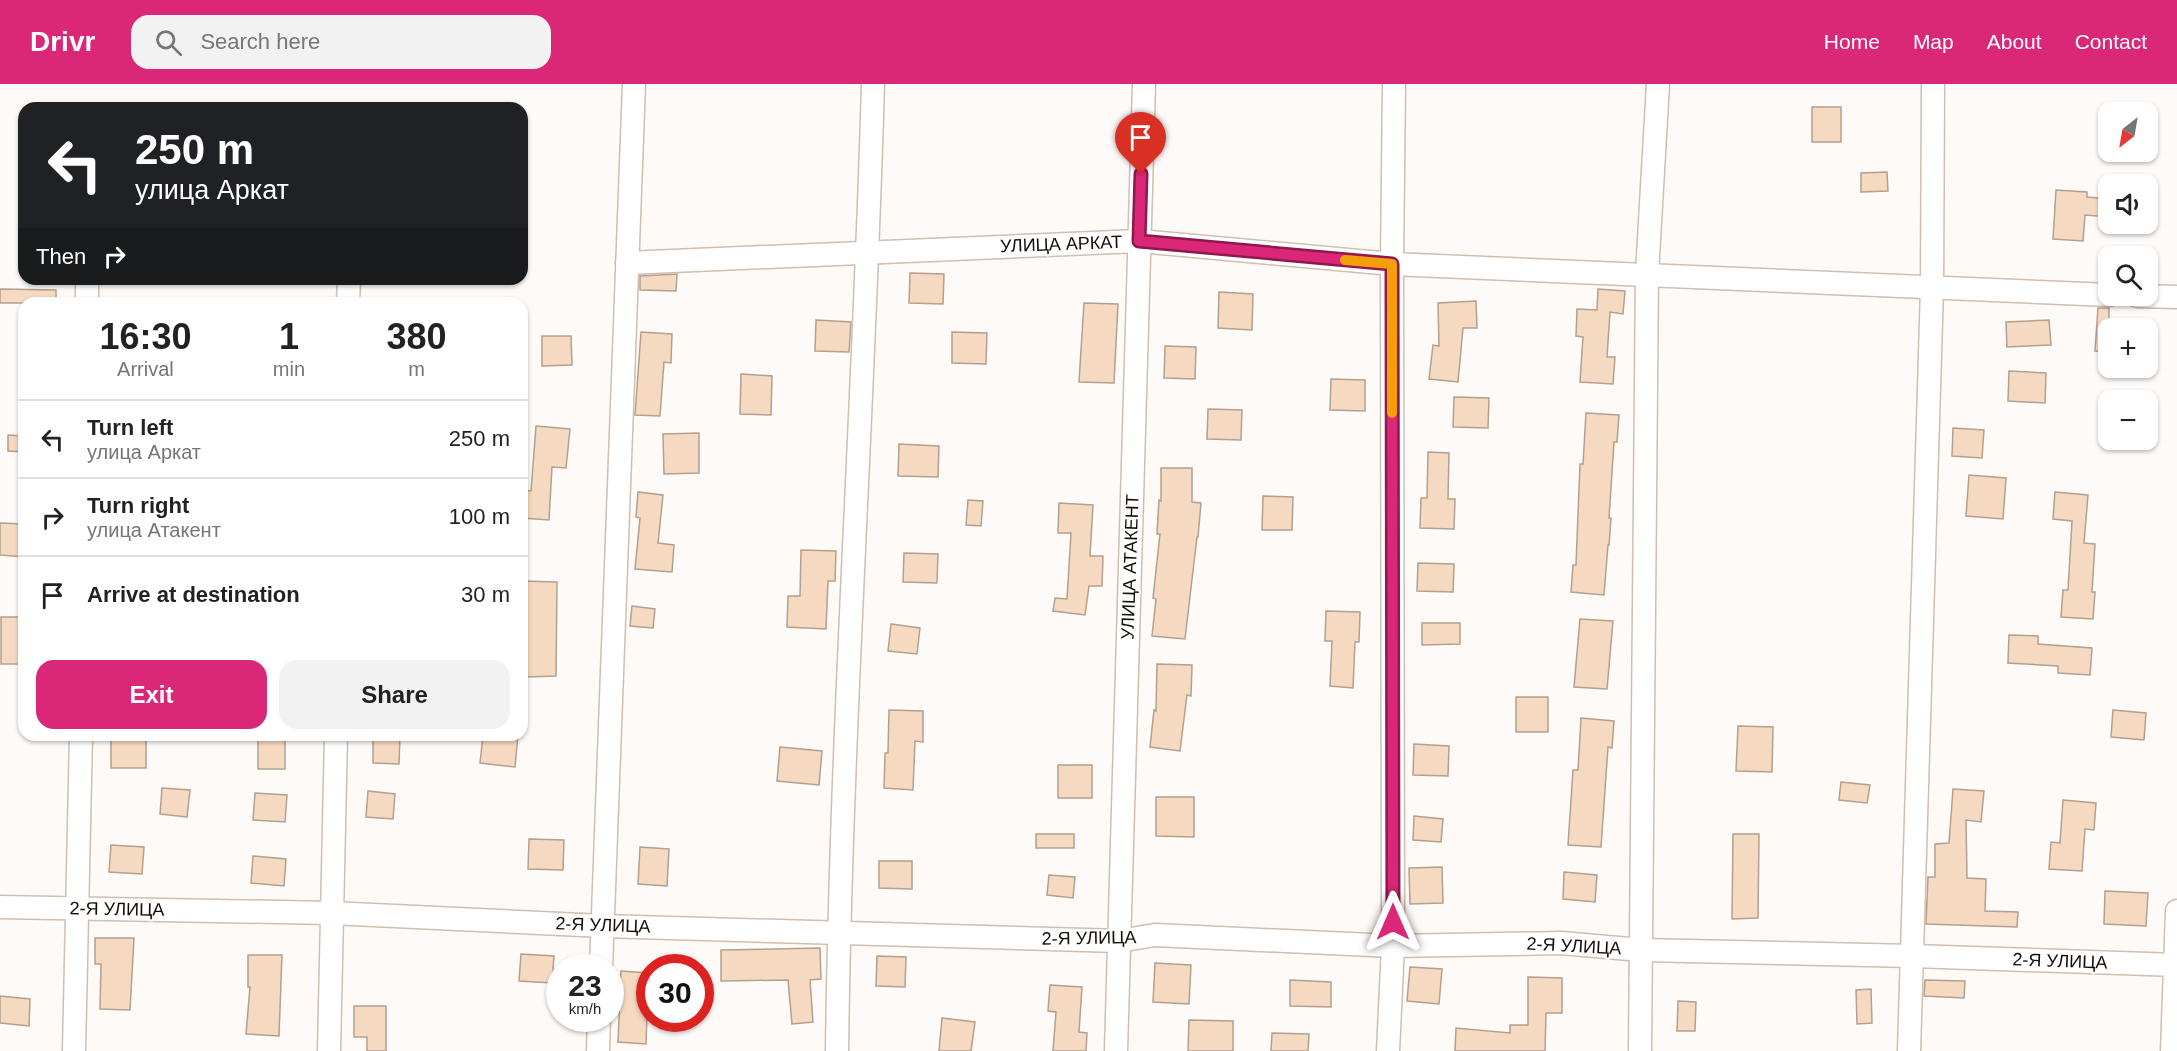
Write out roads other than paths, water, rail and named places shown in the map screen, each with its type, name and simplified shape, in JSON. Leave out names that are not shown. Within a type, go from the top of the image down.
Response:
[{"type":"street","points":[[602,954],[634,84]]},
{"type":"street","points":[[837,1051],[838,933],[868,252],[873,84]]},
{"type":"street","name":"УЛИЦА АТАКЕНТ","points":[[1116,1051],[1144,84]]},
{"type":"street","points":[[1388,1051],[1393,946],[1394,84]]},
{"type":"street","points":[[1640,1051],[1647,274],[1658,84]]},
{"type":"street","points":[[1909,1051],[1932,288],[1933,84]]},
{"type":"street","name":"УЛИЦА АРКАТ","points":[[627,263],[1139,241],[1392,264],[2098,294]]},
{"type":"street","points":[[2158,297],[2177,297]]},
{"type":"street","points":[[74,1051],[81,741]]},
{"type":"street","points":[[329,1051],[336,741]]},
{"type":"street","name":"2-Я УЛИЦА","points":[[0,907],[331,913],[603,926],[1119,941],[1155,935],[1393,946],[1561,943],[1641,950],[2176,965]]},
{"type":"street","points":[[2172,1051],[2177,911]]},
{"type":"street","points":[[598,1051],[599,1032]]}]
